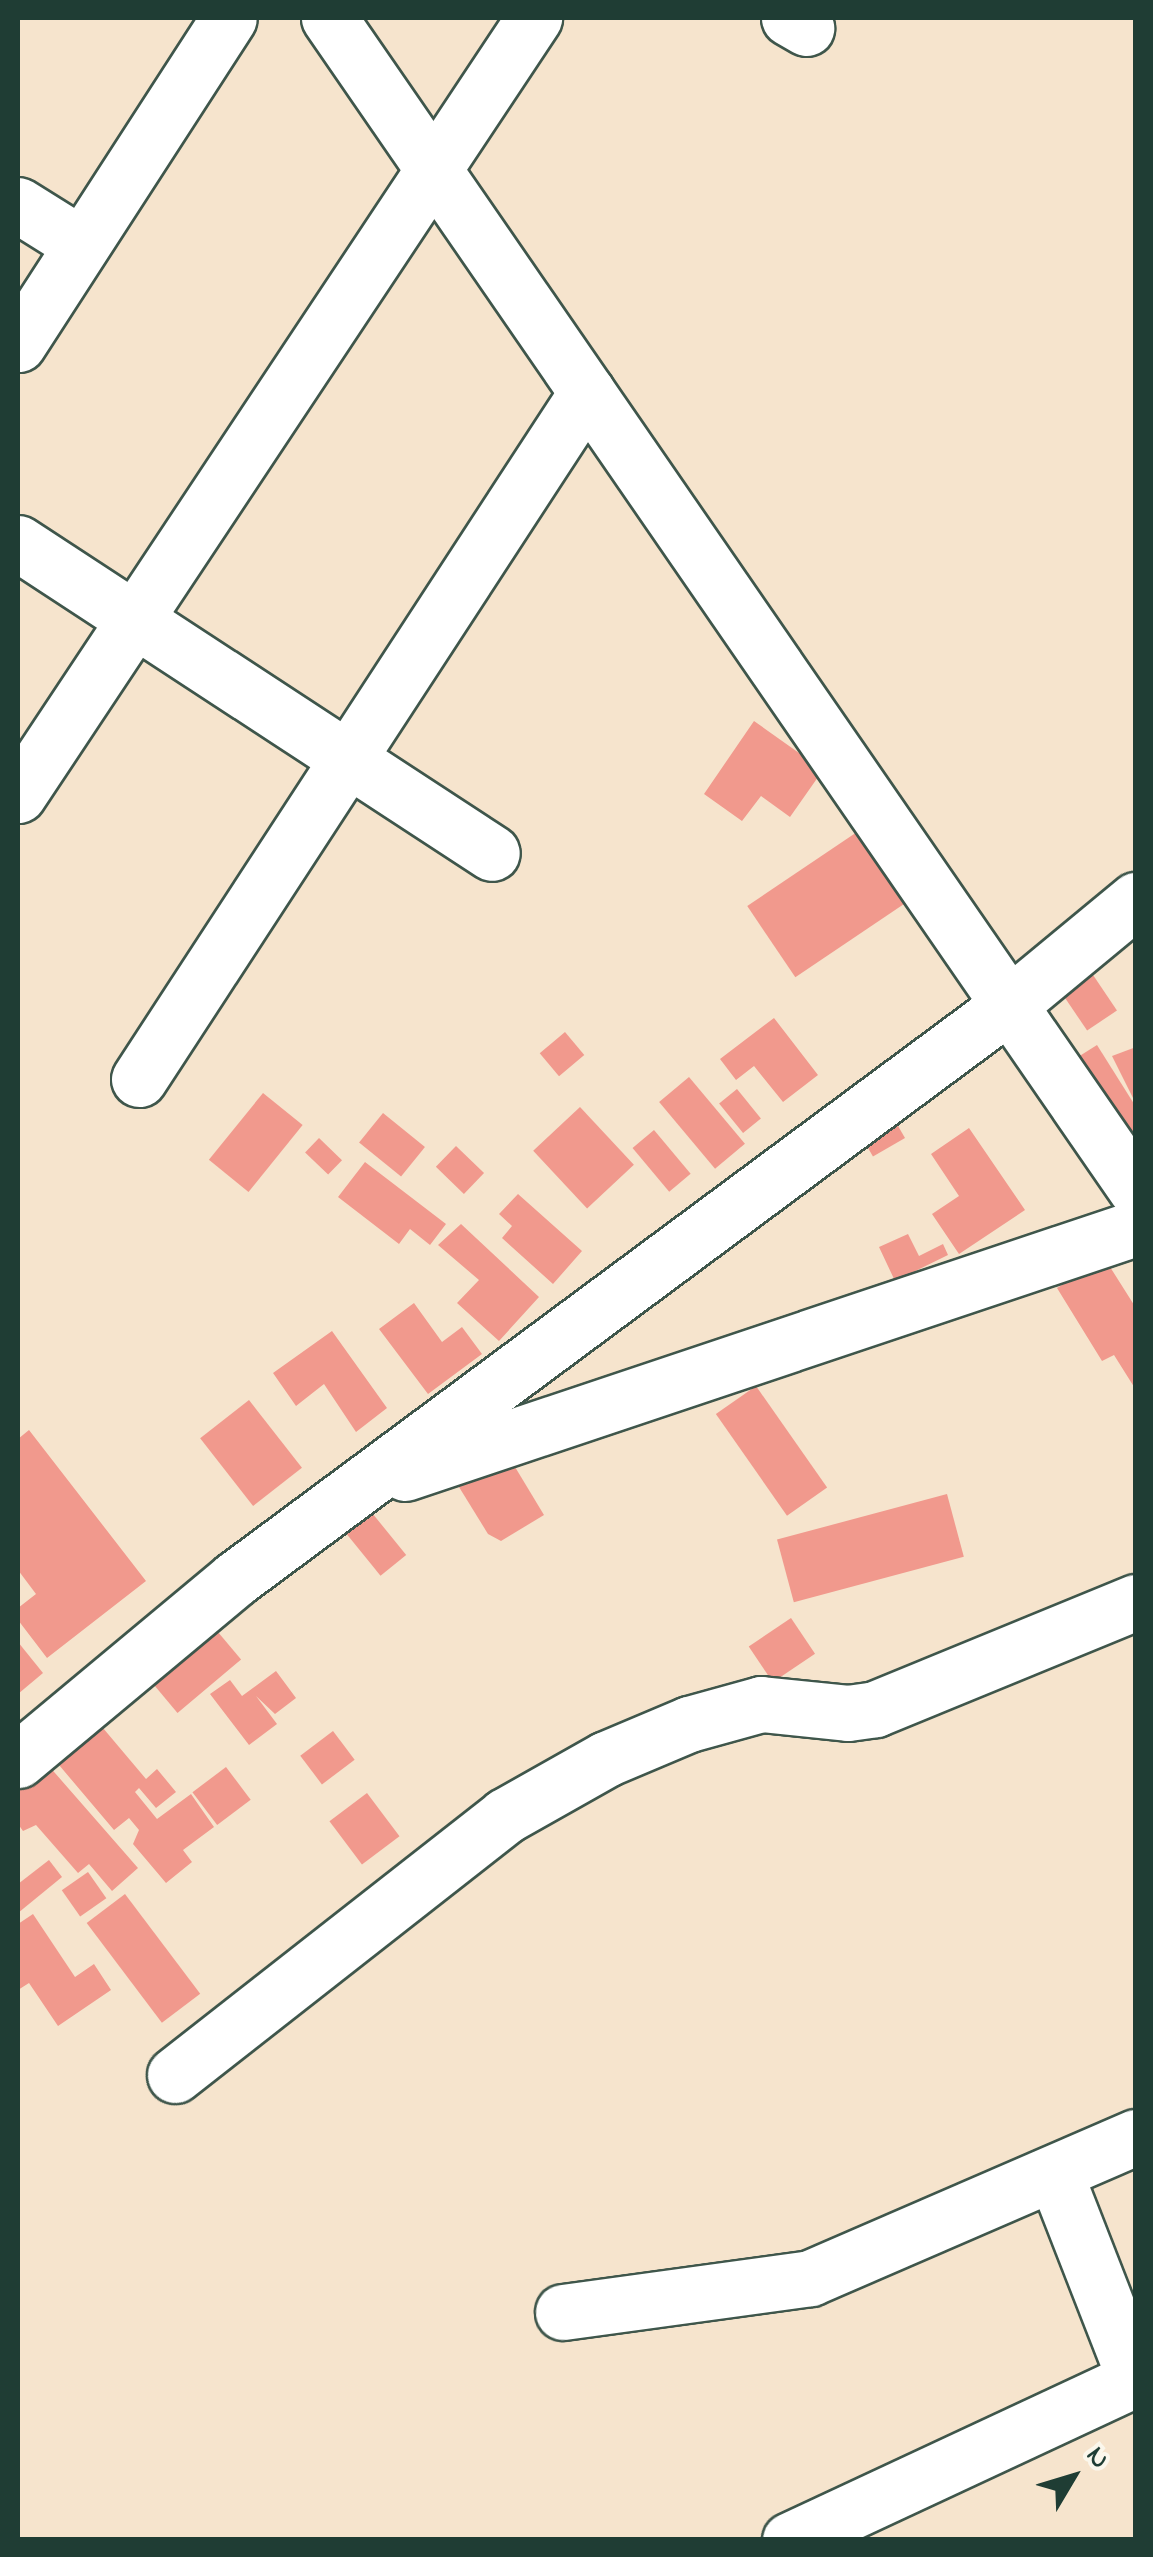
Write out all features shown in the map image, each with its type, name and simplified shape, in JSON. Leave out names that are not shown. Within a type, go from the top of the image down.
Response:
[{"type":"street","points":[[18,344],[229,18]]},
{"type":"street","points":[[330,18],[1136,1189]]},
{"type":"street","points":[[18,795],[534,18]]},
{"type":"street","points":[[18,205],[82,245]]},
{"type":"street","points":[[139,1079],[587,392]]},
{"type":"street","points":[[18,543],[492,853]]},
{"type":"street","points":[[18,1760],[236,1579],[1009,1005],[1136,900]]},
{"type":"street","points":[[355,1490],[1136,1228]]},
{"type":"street","points":[[174,2075],[505,1816],[606,1759],[689,1724],[761,1704],[848,1713],[875,1708],[1136,1602]]},
{"type":"street","points":[[563,2312],[810,2278],[1136,2136]]},
{"type":"street","points":[[790,2540],[1136,2380],[1055,2174]]},
{"type":"building","points":[[754,721],[823,770],[790,817],[761,796],[742,821],[704,794]]},
{"type":"building","points":[[860,830],[908,901],[795,977],[747,906]]},
{"type":"building","points":[[1089,969],[1117,1010],[1087,1031],[1059,989]]},
{"type":"building","points":[[774,1018],[818,1075],[783,1102],[754,1066],[736,1080],[720,1059]]},
{"type":"building","points":[[565,1032],[584,1055],[559,1076],[540,1053]]},
{"type":"building","points":[[1097,1045],[1136,1107],[1136,1165],[1070,1062]]},
{"type":"building","points":[[1136,1047],[1136,1104],[1112,1056]]},
{"type":"building","points":[[689,1077],[745,1144],[715,1169],[659,1102]]},
{"type":"building","points":[[737,1089],[761,1119],[743,1133],[719,1103]]},
{"type":"building","points":[[263,1093],[303,1125],[249,1192],[209,1160]]},
{"type":"building","points":[[883,1100],[905,1138],[873,1157],[851,1118]]},
{"type":"building","points":[[580,1107],[634,1165],[587,1208],[533,1151]]},
{"type":"building","points":[[383,1113],[425,1147],[401,1177],[359,1143]]},
{"type":"building","points":[[969,1128],[1025,1210],[959,1254],[932,1214],[959,1196],[931,1154]]},
{"type":"building","points":[[654,1130],[691,1174],[669,1192],[633,1148]]},
{"type":"building","points":[[319,1138],[342,1160],[328,1175],[305,1152]]},
{"type":"building","points":[[456,1146],[484,1173],[464,1194],[436,1167]]},
{"type":"building","points":[[365,1162],[446,1224],[430,1245],[410,1229],[399,1244],[338,1197]]},
{"type":"building","points":[[518,1194],[582,1251],[553,1284],[502,1238],[512,1226],[499,1214]]},
{"type":"building","points":[[461,1224],[539,1297],[499,1341],[457,1303],[479,1280],[438,1245]]},
{"type":"building","points":[[908,1234],[919,1256],[943,1244],[948,1255],[895,1281],[879,1247]]},
{"type":"building","points":[[1105,1259],[1136,1308],[1136,1390],[1114,1355],[1102,1361],[1057,1288]]},
{"type":"building","points":[[414,1303],[442,1342],[462,1327],[482,1354],[428,1394],[379,1329]]},
{"type":"building","points":[[332,1331],[387,1408],[356,1432],[324,1384],[296,1406],[273,1373]]},
{"type":"building","points":[[756,1386],[827,1488],[787,1516],[716,1414]]},
{"type":"building","points":[[249,1400],[302,1468],[253,1506],[200,1438]]},
{"type":"building","points":[[29,1430],[146,1581],[47,1658],[18,1620],[18,1608],[36,1594],[18,1570],[18,1439]]},
{"type":"building","points":[[509,1457],[544,1515],[501,1541],[488,1534],[459,1487]]},
{"type":"building","points":[[947,1494],[964,1557],[794,1602],[777,1540]]},
{"type":"building","points":[[364,1503],[406,1555],[381,1576],[338,1524]]},
{"type":"building","points":[[791,1618],[815,1654],[773,1682],[749,1647]]},
{"type":"building","points":[[207,1619],[241,1660],[177,1713],[143,1672]]},
{"type":"building","points":[[18,1642],[43,1673],[18,1694]]},
{"type":"building","points":[[276,1671],[296,1698],[275,1714],[256,1696],[277,1724],[249,1745],[210,1694],[230,1680],[242,1696]]},
{"type":"building","points":[[92,1715],[146,1779],[157,1769],[176,1792],[156,1808],[139,1788],[135,1792],[157,1819],[191,1794],[214,1827],[183,1850],[192,1862],[166,1883],[133,1844],[139,1830],[129,1818],[114,1830],[48,1752]]},
{"type":"building","points":[[333,1731],[355,1760],[322,1784],[300,1756]]},
{"type":"building","points":[[41,1757],[138,1868],[112,1891],[89,1864],[78,1873],[36,1825],[23,1831],[18,1824],[18,1777]]},
{"type":"building","points":[[226,1767],[251,1800],[217,1825],[192,1792]]},
{"type":"building","points":[[367,1793],[399,1836],[362,1864],[329,1821]]},
{"type":"building","points":[[49,1860],[62,1877],[18,1913],[18,1884]]},
{"type":"building","points":[[88,1872],[106,1898],[80,1917],[62,1890]]},
{"type":"building","points":[[125,1894],[200,1994],[162,2023],[87,1923]]},
{"type":"building","points":[[33,1914],[75,1977],[94,1964],[111,1990],[58,2026],[29,1983],[18,1990],[18,1924]]}]
